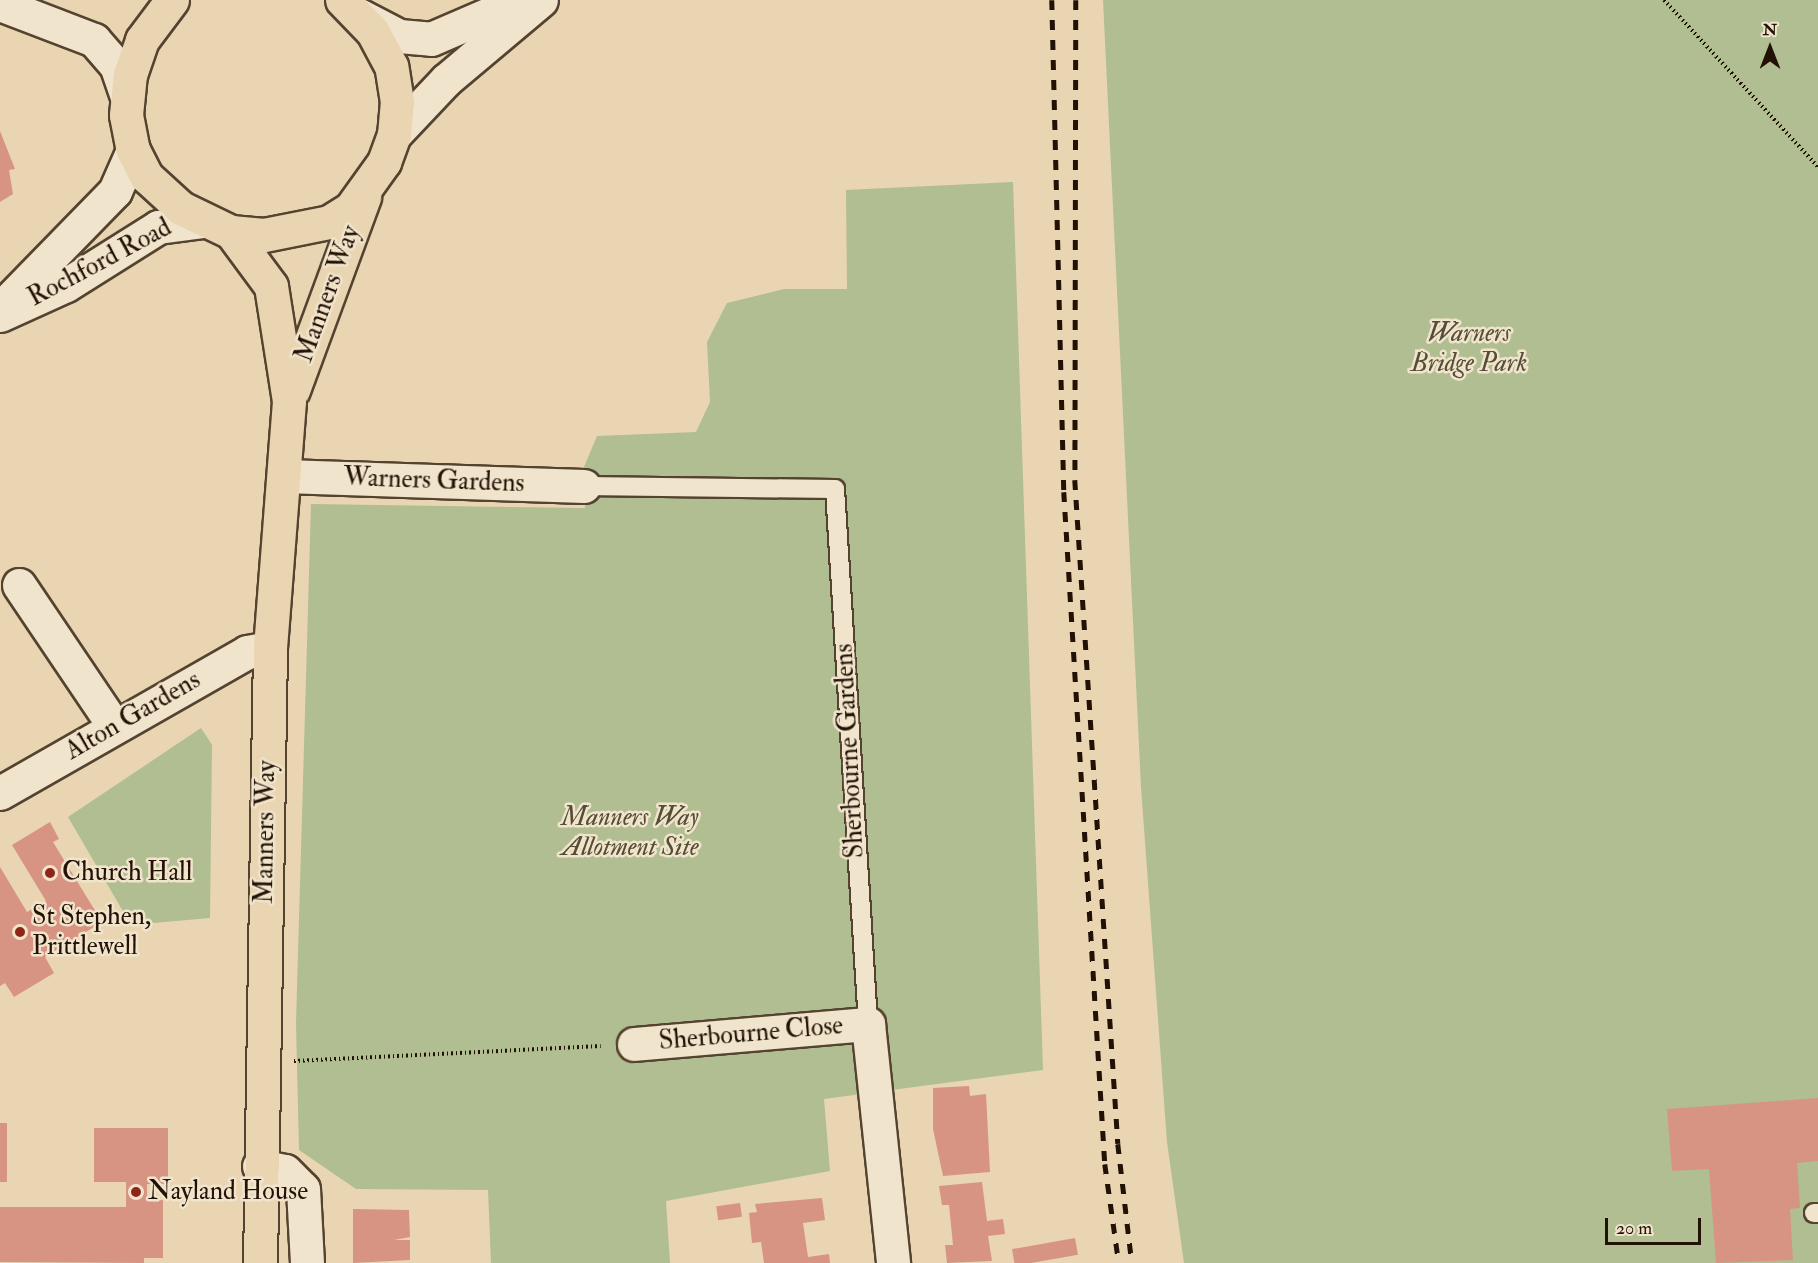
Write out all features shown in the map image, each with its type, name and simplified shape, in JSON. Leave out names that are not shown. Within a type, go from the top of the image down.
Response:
[{"type":"main road","points":[[172,0],[142,40],[127,97],[133,150],[161,193],[216,226],[292,234],[329,222],[368,187]]},
{"type":"main road","name":"Manners Way","points":[[289,401],[368,187],[394,135],[398,102],[391,66],[351,8]]},
{"type":"main road","name":"Manners Way","points":[[216,226],[271,286],[283,335],[289,401],[270,648],[259,1166],[260,1263]]},
{"type":"street","points":[[351,8],[399,36],[431,39],[521,0]]},
{"type":"street","points":[[394,135],[446,80],[541,0]]},
{"type":"street","points":[[0,4],[94,40],[116,65],[127,97]]},
{"type":"street","name":"Rochford Road","points":[[0,309],[115,192],[133,150]]},
{"type":"street","name":"Rochford Road","points":[[0,315],[66,285],[158,227],[216,226]]},
{"type":"street","name":"Warners Gardens","points":[[284,476],[584,486]]},
{"type":"street","points":[[19,585],[114,726]]},
{"type":"street","name":"Alton Gardens","points":[[0,793],[247,652],[270,648]]},
{"type":"street","name":"Sherbourne Close","points":[[634,1044],[868,1024]]},
{"type":"street","name":"Sherbourne Gardens","points":[[868,1024],[893,1263]]},
{"type":"street","points":[[259,1166],[285,1171],[303,1189],[307,1263]]},
{"type":"lane","name":"Sherbourne Gardens","points":[[584,486],[835,489],[868,1024]]},
{"type":"path","points":[[1664,0],[1818,167]]},
{"type":"path","points":[[261,1063],[634,1044]]},
{"type":"green space","name":"Warners Bridge Park","points":[[1103,0],[1818,0],[1818,1263],[1184,1263],[1167,1142],[1141,787]]},
{"type":"green space","name":"Manners Way Allotment Site","points":[[1013,182],[1043,1070],[824,1099],[830,1171],[666,1201],[670,1263],[491,1263],[488,1190],[356,1189],[299,1150],[296,1023],[311,504],[585,508],[584,467],[597,436],[696,432],[710,402],[707,342],[727,303],[784,289],[847,289],[846,190]]},
{"type":"green space","points":[[201,728],[212,745],[210,918],[131,925],[68,817]]},
{"type":"building","points":[[0,131],[15,169],[9,170],[13,194],[0,202]]},
{"type":"building","points":[[50,822],[59,839],[53,842],[102,922],[45,957],[54,973],[14,997],[5,983],[0,986],[0,867],[27,912],[46,901],[12,845]]},
{"type":"building","points":[[969,1086],[970,1096],[986,1094],[990,1172],[943,1176],[933,1129],[933,1088]]},
{"type":"building","points":[[1818,1098],[1818,1161],[1797,1163],[1800,1208],[1790,1209],[1793,1260],[1716,1263],[1709,1169],[1672,1171],[1667,1109]]},
{"type":"building","points":[[0,1123],[7,1123],[7,1182],[0,1182]]},
{"type":"building","name":"Nayland House","points":[[94,1128],[168,1128],[168,1184],[147,1184],[147,1201],[163,1200],[163,1258],[144,1258],[144,1263],[0,1262],[0,1207],[126,1207],[126,1182],[94,1182]]},
{"type":"building","points":[[982,1182],[987,1221],[1003,1219],[1005,1234],[988,1236],[992,1261],[947,1263],[945,1245],[953,1245],[949,1205],[942,1205],[939,1186]]},
{"type":"building","points":[[822,1198],[825,1220],[803,1223],[808,1257],[829,1254],[830,1263],[764,1263],[761,1242],[752,1243],[749,1213],[757,1212],[755,1204]]},
{"type":"building","points":[[740,1203],[742,1217],[718,1220],[716,1206]]},
{"type":"building","points":[[353,1209],[409,1210],[410,1237],[394,1240],[410,1240],[410,1260],[353,1263]]},
{"type":"building","points":[[1075,1238],[1078,1255],[1031,1263],[1014,1263],[1012,1249]]},
{"type":"railway","points":[[1052,0],[1064,492],[1105,1164],[1119,1263]]},
{"type":"railway","points":[[1076,0],[1075,480],[1118,1144],[1132,1263]]},
{"type":"place","name":"Church Hall","points":[[50,873]]},
{"type":"place","name":"St Stephen, Prittlewell","points":[[20,932]]},
{"type":"place","name":"Nayland House","points":[[136,1192]]}]
